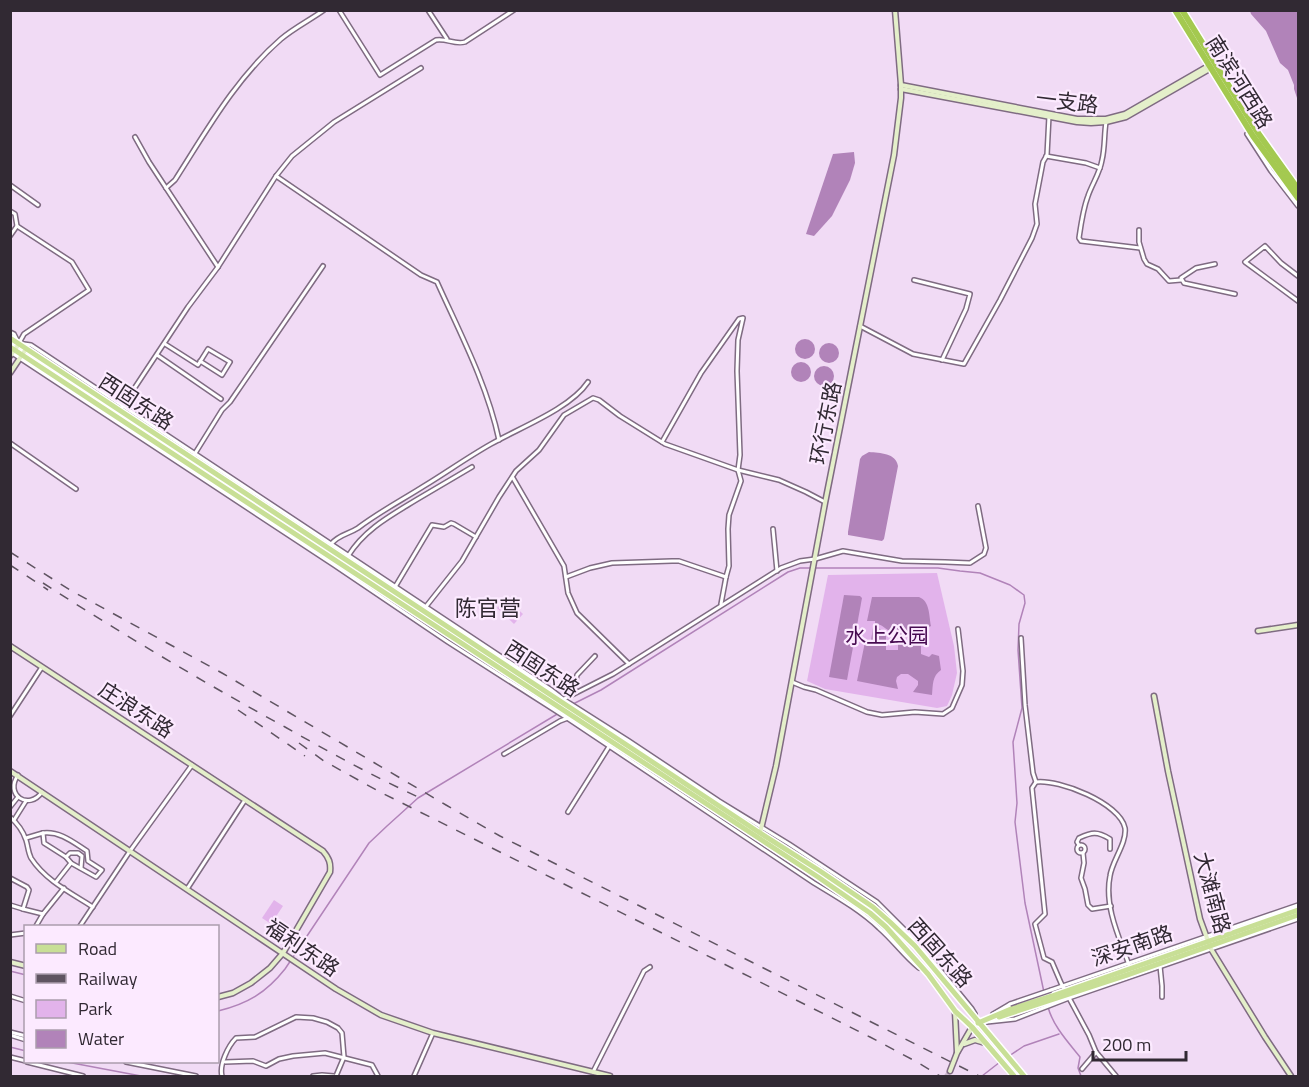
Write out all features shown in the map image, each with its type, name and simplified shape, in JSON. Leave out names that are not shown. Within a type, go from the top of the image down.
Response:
[{"type":"highway","name":"南滨河西路","points":[[1175,10],[1258,133],[1299,189]]},
{"type":"highway","name":"南滨河西路","points":[[1182,10],[1253,136],[1299,198]]},
{"type":"main road","name":"西固东路","points":[[11,339],[19,344],[23,354]]},
{"type":"main road","name":"西固东路","points":[[12,352],[23,354],[111,409],[559,704]]},
{"type":"main road","name":"西固东路","points":[[111,409],[121,408],[424,609],[612,742],[660,770],[870,913],[886,927],[928,974],[955,1011],[972,1027],[1014,1077]]},
{"type":"main road","name":"西固东路","points":[[758,835],[820,870],[873,907],[915,946],[1024,1077]]},
{"type":"main road","name":"深安南路","points":[[979,1023],[1209,943],[1299,908]]},
{"type":"main road","name":"深安南路","points":[[1067,993],[1160,965],[1209,943],[1299,917]]},
{"type":"main road","points":[[972,1027],[979,1023]]},
{"type":"street","points":[[166,188],[175,180],[228,97],[248,72],[281,39],[324,10]]},
{"type":"street","points":[[339,10],[380,75],[436,40],[460,44],[465,42],[514,10]]},
{"type":"street","points":[[428,10],[448,41]]},
{"type":"street","name":"环行东路","points":[[758,835],[776,766],[894,155],[901,87],[895,10]]},
{"type":"street","name":"一支路","points":[[901,87],[1077,119],[1106,119],[1132,111],[1213,65]]},
{"type":"street","name":"一支路","points":[[901,87],[1084,123],[1106,122],[1134,114],[1213,65]]},
{"type":"street","points":[[19,344],[31,345],[121,408],[188,307],[218,267],[276,176],[298,149],[334,122],[421,68]]},
{"type":"street","points":[[860,326],[913,354],[963,364],[1032,238],[1037,224],[1035,204],[1046,156],[1048,116]]},
{"type":"street","points":[[1106,122],[1105,148],[1100,168],[1083,211],[1078,238],[1081,241],[1140,248]]},
{"type":"street","points":[[1247,134],[1271,171],[1299,206]]},
{"type":"street","points":[[135,137],[218,267]]},
{"type":"street","points":[[1046,156],[1069,159],[1100,168]]},
{"type":"street","points":[[276,176],[421,275],[437,282],[485,392],[499,440]]},
{"type":"street","points":[[10,185],[39,205]]},
{"type":"street","points":[[10,211],[15,214],[17,226],[10,236]]},
{"type":"street","points":[[12,352],[24,334],[89,290],[72,262],[17,226]]},
{"type":"street","points":[[1139,230],[1140,248],[1147,264],[1158,269],[1169,280],[1182,280],[1184,283],[1235,294]]},
{"type":"street","points":[[1299,276],[1264,246],[1245,262],[1299,301]]},
{"type":"street","points":[[1182,280],[1181,278],[1196,268],[1215,264]]},
{"type":"street","points":[[193,456],[222,410],[230,402],[323,266]]},
{"type":"street","points":[[914,280],[970,294],[966,309],[942,360]]},
{"type":"street","points":[[662,442],[701,373],[739,319],[743,318],[738,340],[737,371],[740,455],[738,470],[741,482],[729,515],[729,566],[721,603]]},
{"type":"street","points":[[10,332],[14,334],[19,344]]},
{"type":"street","points":[[164,344],[198,365],[200,361],[208,349],[230,362],[222,375],[200,361]]},
{"type":"street","points":[[10,373],[23,354],[128,431],[572,714],[629,741],[719,801],[758,835]]},
{"type":"street","points":[[157,355],[221,399]]},
{"type":"street","points":[[329,546],[339,536],[348,534],[499,440],[574,398],[588,382]]},
{"type":"street","points":[[472,467],[383,520],[367,532],[347,558],[395,587],[424,609],[462,561],[516,471],[538,450],[564,415],[592,398],[599,400],[662,442],[738,470],[778,480],[825,503]]},
{"type":"street","points":[[10,443],[76,489]]},
{"type":"street","points":[[512,477],[564,566],[570,600],[577,613],[629,664]]},
{"type":"street","points":[[559,704],[573,694],[613,674],[777,571],[800,561],[815,560],[843,551],[902,561],[970,562],[984,554],[986,548],[978,506]]},
{"type":"street","points":[[395,587],[432,525],[444,527],[451,523],[476,537]]},
{"type":"street","points":[[773,529],[777,571]]},
{"type":"street","points":[[566,576],[612,563],[679,561],[726,577]]},
{"type":"street","points":[[1258,631],[1299,625]]},
{"type":"street","points":[[792,682],[867,712],[882,715],[915,712],[943,714],[952,708],[962,686],[963,671],[958,629]]},
{"type":"street","points":[[1021,638],[1025,705],[1036,783],[1032,788],[1045,914],[1035,924],[1044,958],[1052,962],[1096,1052],[1116,1077]]},
{"type":"street","name":"庄浪东路","points":[[10,646],[323,850],[328,856],[330,872],[284,954],[251,983],[233,993],[219,997]]},
{"type":"street","points":[[573,694],[577,675],[595,656]]},
{"type":"street","points":[[10,716],[42,667]]},
{"type":"street","name":"大滩南路","points":[[1154,696],[1200,919],[1209,943],[1291,1077]]},
{"type":"street","points":[[504,754],[572,714]]},
{"type":"street","points":[[568,812],[612,742],[758,835]]},
{"type":"street","points":[[81,925],[130,851],[192,765]]},
{"type":"street","name":"福利东路","points":[[10,771],[336,989],[381,1015],[433,1033],[610,1077]]},
{"type":"street","points":[[18,776],[14,790],[18,797],[26,801]]},
{"type":"street","points":[[1036,783],[1051,783],[1086,793],[1110,808],[1124,824],[1124,838],[1110,874],[1110,906],[1129,965]]},
{"type":"street","points":[[42,792],[35,799],[26,801],[12,818],[25,838],[29,854],[39,869],[93,907]]},
{"type":"street","points":[[10,807],[18,797]]},
{"type":"street","points":[[187,889],[245,800]]},
{"type":"street","points":[[25,838],[43,833],[50,832],[60,834],[87,851],[88,861],[102,870],[96,877],[86,873],[44,843],[43,833]]},
{"type":"street","points":[[1110,849],[1110,839],[1092,832],[1079,838],[1077,842],[1085,847],[1081,878],[1086,889],[1088,905],[1092,909],[1110,906]]},
{"type":"street","points":[[78,853],[82,847]]},
{"type":"street","points":[[66,857],[70,853],[78,853],[82,856],[81,868]]},
{"type":"street","points":[[56,882],[71,863]]},
{"type":"street","points":[[10,879],[29,890],[24,909]]},
{"type":"street","points":[[37,925],[64,888]]},
{"type":"street","points":[[10,905],[44,914]]},
{"type":"street","name":"深安南路","points":[[979,1023],[1067,993],[1129,965],[1209,943]]},
{"type":"street","points":[[1160,965],[1162,997]]},
{"type":"street","points":[[593,1072],[644,970],[650,967]]},
{"type":"street","points":[[955,1011],[957,1053]]},
{"type":"street","points":[[222,1077],[221,1070],[232,1042],[236,1038],[255,1037],[296,1017],[327,1022],[342,1033],[344,1057],[335,1077],[322,1075],[313,1077]]},
{"type":"street","points":[[950,1071],[972,1027]]},
{"type":"street","points":[[414,1077],[433,1033]]},
{"type":"street","points":[[963,1044],[975,1040],[988,1046]]},
{"type":"street","points":[[1082,1069],[1096,1052]]},
{"type":"street","points":[[224,1062],[253,1061],[266,1066],[279,1059],[303,1054],[325,1053],[372,1065],[378,1077]]},
{"type":"street","points":[[33,1063],[84,1077]]},
{"type":"street","points":[[131,1063],[196,1077]]},
{"type":"green space","name":"水上公园","points":[[937,573],[954,646],[957,673],[947,706],[937,708],[825,689],[807,681],[828,575]]},
{"type":"green space","points":[[506,598],[523,614],[514,624],[497,608]]},
{"type":"green space","points":[[274,900],[283,906],[271,924],[262,918]]},
{"type":"water","points":[[1250,11],[1298,11],[1298,101],[1288,70],[1280,63],[1266,31]]},
{"type":"water","points":[[854,152],[855,163],[850,180],[832,216],[814,236],[806,234],[833,154]]},
{"type":"water","points":[[805,339],[812,342],[815,349],[812,356],[805,359],[798,356],[795,349],[798,342]]},
{"type":"water","points":[[829,343],[836,346],[839,353],[836,360],[829,363],[822,360],[819,353],[822,346]]},
{"type":"water","points":[[801,362],[808,365],[811,372],[808,379],[801,382],[794,379],[791,372],[794,365]]},
{"type":"water","points":[[824,366],[831,369],[834,376],[831,383],[824,386],[817,383],[814,376],[817,369]]},
{"type":"water","points":[[869,452],[891,456],[898,466],[882,541],[848,535],[860,459]]},
{"type":"water","points":[[844,595],[862,598],[847,680],[829,677]]},
{"type":"water","points":[[872,597],[919,597],[927,605],[931,626],[922,631],[921,639],[906,637],[901,639],[898,632],[875,624],[875,621],[867,621]]},
{"type":"water","points":[[873,627],[886,634],[886,650],[898,650],[898,644],[907,641],[911,644],[915,642],[918,645],[921,644],[921,654],[929,657],[932,654],[939,656],[941,670],[934,678],[932,695],[913,692],[918,681],[908,674],[901,674],[897,677],[898,689],[857,681],[865,642],[871,641]]},
{"type":"waterway","points":[[573,704],[601,690],[788,572],[800,568],[938,568],[980,573],[1010,585],[1024,595],[1025,603],[1019,624],[1018,650],[1022,708],[1013,742],[1017,803],[1015,822],[1025,903],[1045,997]]},
{"type":"waterway","points":[[219,1011],[238,1005],[271,985],[285,969],[369,843],[418,798],[559,713]]},
{"type":"waterway","points":[[10,971],[24,974]]},
{"type":"waterway","points":[[1048,1007],[1057,1027],[1080,1057],[1078,1068],[1081,1076]]},
{"type":"waterway","points":[[1009,1056],[1024,1046],[1059,1034]]},
{"type":"waterway","points":[[10,1047],[24,1050]]},
{"type":"waterway","points":[[982,1076],[1000,1062]]},
{"type":"waterway","points":[[72,1063],[141,1076]]},
{"type":"tunnel","points":[[946,1076],[950,1071]]},
{"type":"railway","points":[[10,552],[70,590],[222,673],[500,836],[979,1076]]},
{"type":"railway","points":[[10,565],[48,590]]},
{"type":"railway","points":[[43,583],[224,693],[351,764],[418,797]]},
{"type":"railway","points":[[238,710],[305,756]]},
{"type":"railway","points":[[299,743],[324,761],[380,792],[870,1037],[940,1076]]},
{"type":"district","name":"陈官营","points":[[488,608]]}]
